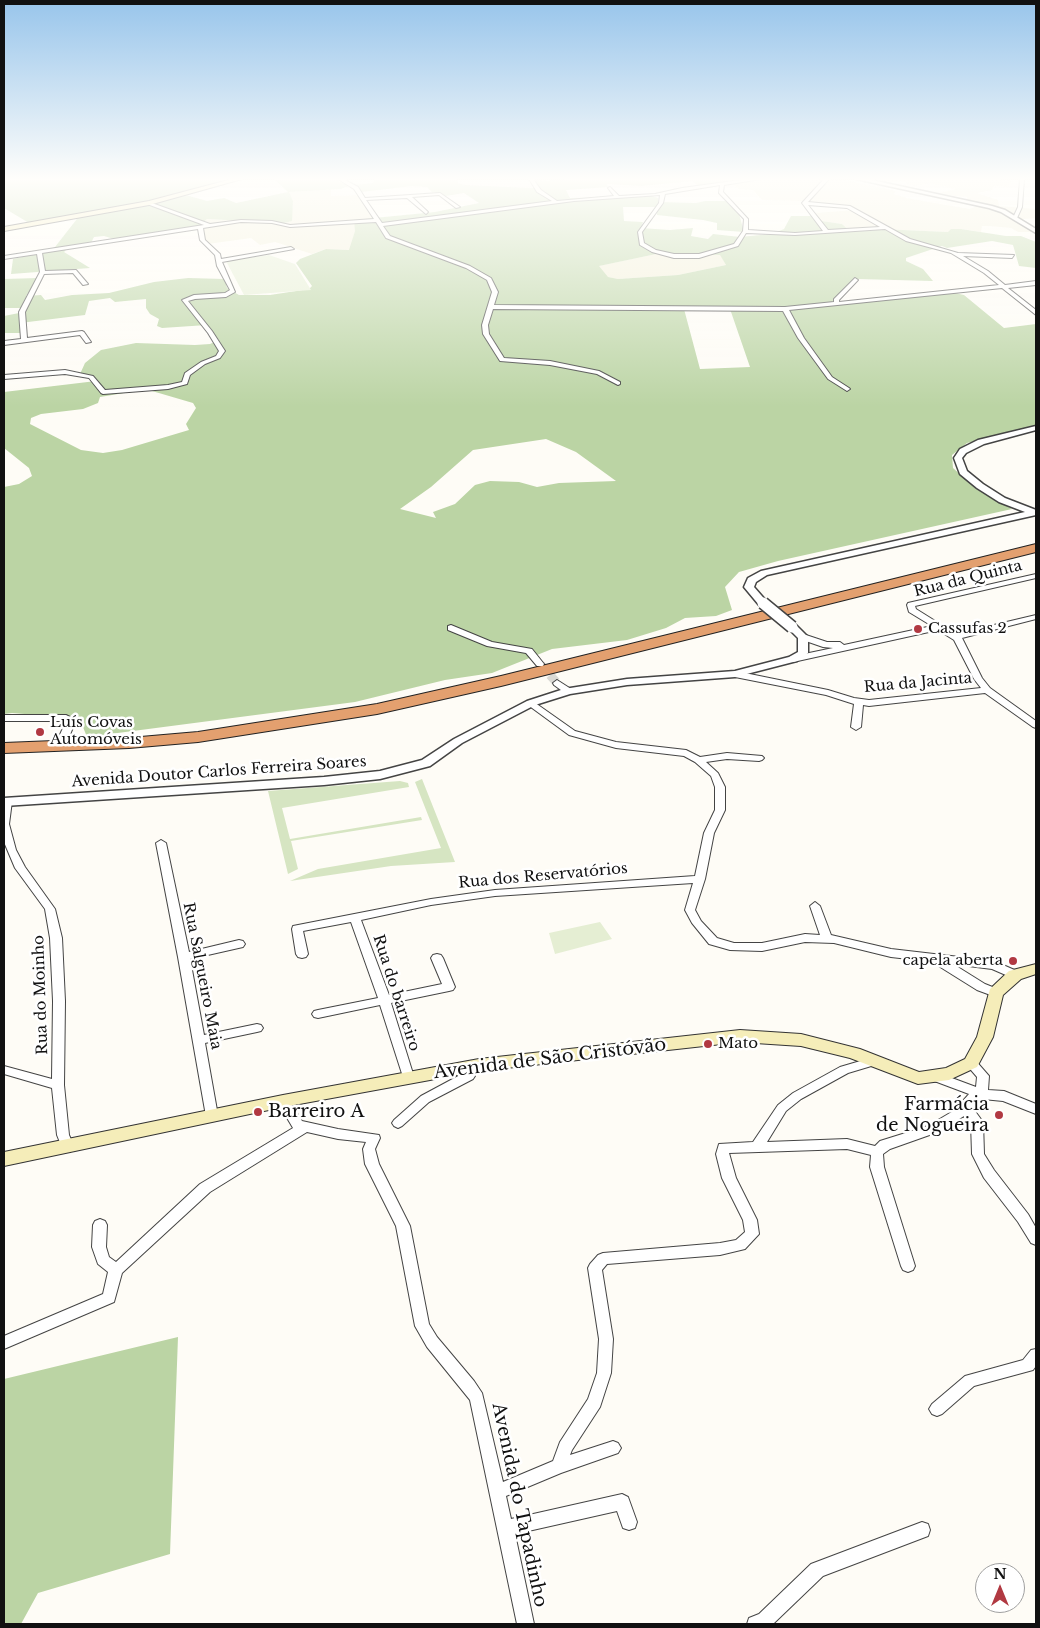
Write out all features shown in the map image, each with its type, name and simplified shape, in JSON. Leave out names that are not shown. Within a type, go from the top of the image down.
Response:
[{"type":"highway","points":[[4,748],[129,743],[198,737],[377,709],[501,681],[1036,548]]},
{"type":"highway","points":[[4,757],[128,752],[198,746],[381,717],[1036,557]]},
{"type":"main road","points":[[971,1063],[985,1037],[996,993],[1015,975],[1036,969]]},
{"type":"main road","name":"Avenida de São Cristóvão","points":[[4,1159],[283,1101],[467,1067],[740,1036],[801,1040],[854,1053],[918,1078],[949,1074],[971,1063]]},
{"type":"street","points":[[4,257],[18,255]]},
{"type":"street","points":[[24,340],[22,312],[42,273],[39,255]]},
{"type":"street","points":[[4,377],[65,372],[91,377],[103,392],[180,386],[185,383],[187,374],[203,363],[218,357],[222,351],[185,300],[194,297],[226,294],[233,291],[218,255]]},
{"type":"street","points":[[219,261],[255,255]]},
{"type":"street","points":[[436,255],[468,267],[489,279],[495,292],[486,325],[486,334],[502,360],[550,363],[599,374],[618,383]]},
{"type":"street","points":[[670,255],[691,255]]},
{"type":"street","points":[[957,255],[986,272],[1036,313]]},
{"type":"street","points":[[983,255],[1012,256]]},
{"type":"street","points":[[42,273],[74,270],[85,284]]},
{"type":"street","points":[[837,304],[836,300],[855,280]]},
{"type":"street","points":[[491,307],[785,308],[1036,283]]},
{"type":"street","points":[[785,308],[801,338],[830,378],[847,389]]},
{"type":"street","points":[[4,343],[82,333],[88,342]]},
{"type":"street","points":[[1036,428],[980,442],[963,451],[958,458],[963,472],[987,490],[1002,500],[1036,513]]},
{"type":"street","points":[[793,659],[802,653],[803,643],[792,627],[752,592],[749,583],[764,572],[1036,513]]},
{"type":"street","name":"Rua da Quinta","points":[[938,627],[912,610],[911,605],[1036,576]]},
{"type":"street","points":[[956,637],[1036,617]]},
{"type":"street","points":[[793,659],[827,648],[938,627],[956,637],[978,679],[987,690],[1036,725]]},
{"type":"street","points":[[451,628],[490,644],[529,651],[540,664]]},
{"type":"street","points":[[803,643],[827,648]]},
{"type":"street","name":"Avenida Doutor Carlos Ferreira Soares","points":[[6,802],[324,782],[380,775],[426,763],[458,741],[531,703],[568,691],[627,682],[735,674],[793,659]]},
{"type":"street","name":"Rua da Jacinta","points":[[735,674],[869,703],[987,690]]},
{"type":"street","points":[[557,683],[568,691]]},
{"type":"street","points":[[856,727],[859,702]]},
{"type":"street","points":[[531,703],[572,733],[616,745],[686,753],[698,760],[714,775],[720,787],[720,810],[709,832],[700,879],[690,910],[713,941],[734,947],[762,947],[805,938],[827,939],[861,944],[892,953],[994,965],[1015,975]]},
{"type":"street","points":[[4,718],[66,718],[71,720],[64,737]]},
{"type":"street","points":[[698,760],[727,756],[759,758]]},
{"type":"street","name":"Rua do Moinho","points":[[6,802],[4,825],[11,850],[20,868],[50,909],[56,938],[59,1001],[58,1085],[63,1135],[68,1146]]},
{"type":"street","name":"Rua Salgueiro Maia","points":[[161,843],[184,957],[212,1116]]},
{"type":"street","name":"Rua dos Reservatórios","points":[[302,954],[297,929],[431,902],[494,893],[700,879]]},
{"type":"street","points":[[816,906],[827,939]]},
{"type":"street","name":"Rua do barreiro","points":[[355,918],[408,1077]]},
{"type":"street","points":[[184,957],[239,944]]},
{"type":"street","points":[[318,1014],[449,987],[438,958]]},
{"type":"street","points":[[933,958],[981,987],[996,993]]},
{"type":"street","points":[[199,1040],[257,1028]]},
{"type":"street","points":[[758,1145],[782,1108],[797,1096],[844,1070],[874,1061]]},
{"type":"street","points":[[971,1063],[983,1076],[982,1094]]},
{"type":"street","points":[[398,1123],[425,1099],[469,1076],[467,1067]]},
{"type":"street","points":[[4,1070],[58,1085]]},
{"type":"street","points":[[934,1076],[982,1094],[1004,1096],[1036,1109]]},
{"type":"street","points":[[876,1152],[885,1145],[933,1129],[964,1107],[974,1097],[982,1094]]},
{"type":"street","points":[[283,1101],[298,1125],[305,1126]]},
{"type":"street","points":[[964,1107],[977,1122],[978,1154],[985,1167],[1036,1240]]},
{"type":"street","points":[[4,1342],[109,1298],[116,1270],[205,1188],[305,1126]]},
{"type":"street","name":"Avenida do Tapadinho","points":[[305,1126],[338,1134],[374,1138],[369,1148],[372,1164],[403,1226],[422,1326],[432,1342],[477,1398],[526,1624]]},
{"type":"street","points":[[559,1466],[565,1447],[596,1402],[604,1373],[606,1339],[595,1268],[603,1259],[720,1249],[740,1245],[752,1234],[750,1220],[729,1178],[722,1154],[724,1148],[758,1145],[847,1144],[876,1152]]},
{"type":"street","points":[[876,1152],[877,1167],[908,1266]]},
{"type":"street","points":[[100,1225],[99,1247],[103,1260],[116,1270]]},
{"type":"street","points":[[937,1410],[970,1381],[1028,1365],[1036,1355]]},
{"type":"street","points":[[497,1492],[559,1466],[613,1448]]},
{"type":"street","points":[[505,1528],[622,1502],[629,1522]]},
{"type":"street","points":[[755,1624],[764,1621],[817,1570],[922,1530]]},
{"type":"shaded area","points":[[651,255],[721,255],[726,265],[678,275],[618,279],[607,277],[598,266]]},
{"type":"green space","points":[[31,255],[69,255],[90,268],[11,274],[13,259]]},
{"type":"green space","points":[[269,255],[295,264],[311,290],[244,295],[226,261]]},
{"type":"green space","points":[[310,255],[652,255],[599,266],[608,277],[618,279],[678,275],[726,265],[719,255],[915,255],[906,258],[906,261],[923,269],[933,281],[857,279],[831,304],[951,292],[964,295],[1004,328],[1036,324],[1036,426],[967,443],[952,455],[953,468],[975,488],[1012,509],[778,561],[739,572],[725,587],[732,610],[716,616],[685,618],[666,628],[627,640],[552,649],[492,673],[445,680],[355,702],[87,737],[83,727],[62,717],[4,714],[4,487],[19,484],[32,476],[29,468],[4,448],[4,392],[96,381],[94,377],[80,374],[85,363],[101,350],[136,343],[195,345],[210,344],[219,340],[207,325],[162,328],[157,326],[159,319],[150,314],[146,308],[146,299],[115,302],[110,298],[89,301],[85,315],[20,323],[21,333],[4,333],[4,316],[24,312],[26,308],[4,308],[4,279],[38,278],[26,296],[41,295],[45,300],[72,295],[109,293],[154,282],[188,278],[225,279],[227,288],[239,295],[270,295],[309,289],[312,286],[296,263],[300,259]],"holes":[[[684,309],[730,309],[750,367],[700,369]],[[136,391],[152,391],[193,403],[196,408],[186,424],[189,430],[122,450],[103,453],[81,450],[30,424],[31,418],[41,414],[83,409],[98,403],[100,397]],[[546,439],[576,452],[616,481],[559,483],[537,487],[519,482],[490,481],[475,485],[455,504],[433,512],[436,518],[400,509],[431,487],[473,450]]]},
{"type":"green space","points":[[1016,255],[1036,255],[1036,268],[1019,266]]},
{"type":"green space","points":[[422,779],[455,862],[391,866],[290,881],[318,869],[441,848],[415,782]]},
{"type":"green space","points":[[400,781],[408,783],[409,787],[282,808],[290,839],[421,817],[422,820],[291,841],[298,869],[288,874],[268,791]]},
{"type":"green space","points":[[600,922],[612,939],[555,954],[549,933]]},
{"type":"green space","points":[[178,1337],[170,1554],[38,1593],[21,1624],[4,1624],[4,1379]]},
{"type":"tunnel","points":[[541,665],[557,683]]},
{"type":"place","name":"Cassufas 2","points":[[918,629]]},
{"type":"place","name":"Luís Covas Automóveis","points":[[40,732]]},
{"type":"place","name":"capela aberta","points":[[1013,961]]},
{"type":"place","name":"Mato","points":[[708,1044]]},
{"type":"place","name":"Barreiro A","points":[[258,1112]]},
{"type":"place","name":"Farmácia de Nogueira","points":[[999,1115]]}]
